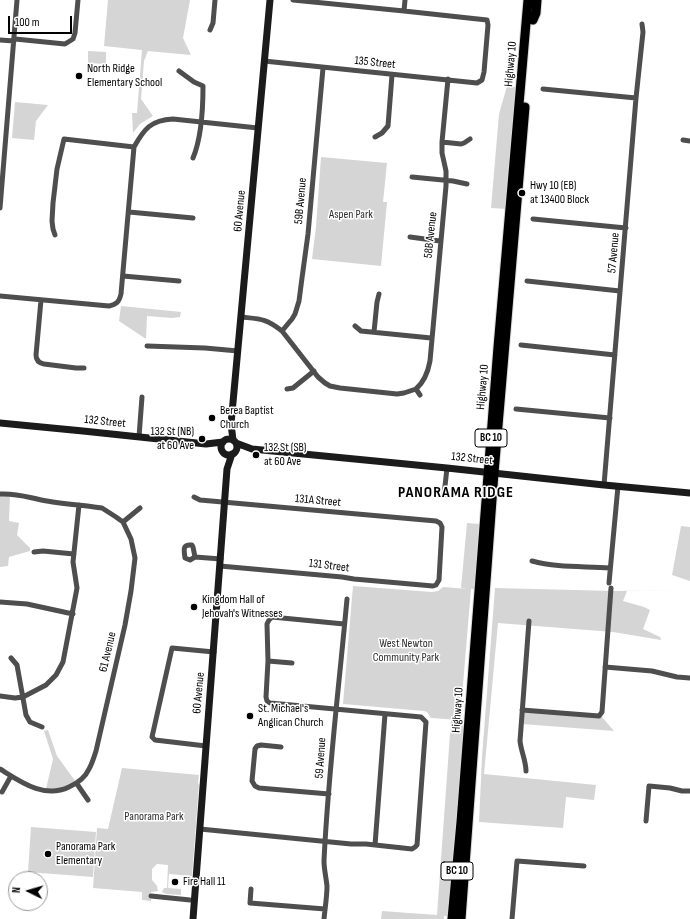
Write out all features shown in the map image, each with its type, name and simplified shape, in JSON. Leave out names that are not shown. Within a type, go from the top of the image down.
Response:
[{"type":"highway","name":"Highway 10","points":[[461,919],[491,473],[528,0]]},
{"type":"highway","name":"Highway 10","points":[[452,919],[491,473],[536,0]]},
{"type":"street","points":[[0,208],[2,167],[17,0]]},
{"type":"street","points":[[0,40],[65,44],[72,39],[75,33],[78,0]]},
{"type":"street","points":[[210,30],[213,22],[215,0]]},
{"type":"street","name":"60 Avenue","points":[[234,442],[231,424],[270,0]]},
{"type":"street","points":[[293,0],[404,11],[405,0]]},
{"type":"street","name":"135 Street","points":[[264,61],[477,83],[482,80],[484,72],[488,24],[487,20],[404,11]]},
{"type":"street","name":"57 Avenue","points":[[604,485],[636,98],[643,32],[642,24]]},
{"type":"street","name":"59B Avenue","points":[[282,331],[295,314],[300,301],[308,234],[323,68]]},
{"type":"street","points":[[178,71],[194,82],[203,86],[201,122],[194,158]]},
{"type":"street","points":[[376,137],[388,126],[392,75]]},
{"type":"street","name":"58B Avenue","points":[[416,390],[424,380],[428,369],[446,180],[442,142],[448,79]]},
{"type":"street","points":[[543,89],[636,98]]},
{"type":"street","points":[[0,296],[109,306],[115,305],[120,300],[121,294],[134,147],[140,135],[151,124],[163,119],[258,128]]},
{"type":"street","points":[[56,235],[53,229],[52,221],[57,169],[64,139],[134,147]]},
{"type":"street","points":[[442,142],[461,144],[470,139]]},
{"type":"street","points":[[683,140],[690,141]]},
{"type":"street","points":[[412,177],[446,180],[468,184]]},
{"type":"street","points":[[129,212],[193,218]]},
{"type":"street","points":[[532,219],[626,228]]},
{"type":"street","points":[[410,237],[440,241]]},
{"type":"street","points":[[123,276],[179,281]]},
{"type":"street","points":[[527,281],[620,291]]},
{"type":"street","points":[[374,332],[379,294]]},
{"type":"street","points":[[41,300],[36,355],[38,361],[41,364],[46,365],[84,368]]},
{"type":"street","points":[[241,317],[267,321],[282,331],[318,377],[330,386],[396,394],[404,394],[416,390],[420,395]]},
{"type":"street","points":[[355,326],[361,330],[431,338]]},
{"type":"street","points":[[522,345],[615,355]]},
{"type":"street","points":[[148,346],[238,351]]},
{"type":"street","points":[[287,389],[293,388],[314,371]]},
{"type":"street","points":[[139,437],[142,397]]},
{"type":"street","points":[[516,409],[610,418]]},
{"type":"street","name":"132 Street","points":[[0,423],[206,444],[224,442]]},
{"type":"street","name":"60 Avenue","points":[[224,442],[231,424]]},
{"type":"street","points":[[229,439],[234,442],[237,447],[233,454],[223,452],[222,447],[224,442],[229,439]]},
{"type":"street","name":"132 Street","points":[[234,442],[252,449],[690,493]]},
{"type":"street","name":"132 Street","points":[[206,444],[223,452]]},
{"type":"street","name":"132 Street","points":[[233,454],[252,449]]},
{"type":"street","name":"60 Avenue","points":[[193,919],[225,503],[227,469],[223,452]]},
{"type":"street","name":"60 Avenue","points":[[227,469],[233,454]]},
{"type":"street","points":[[444,495],[447,468]]},
{"type":"street","points":[[522,710],[599,716],[602,712],[606,667],[610,568],[618,486]]},
{"type":"street","points":[[0,494],[23,495],[48,502],[102,508],[123,522],[140,508]]},
{"type":"street","name":"131A Street","points":[[194,497],[200,500],[225,503],[436,521],[440,523],[443,530],[439,580],[436,585]]},
{"type":"street","points":[[0,696],[15,698],[23,697],[46,685],[56,675],[63,662],[77,588],[74,554],[79,505]]},
{"type":"street","name":"61 Avenue","points":[[77,784],[90,768],[96,751],[125,625],[131,591],[135,558],[131,539],[123,522]]},
{"type":"street","points":[[34,552],[43,551],[74,554]]},
{"type":"street","name":"131 Street","points":[[195,557],[220,562],[354,579],[429,586],[436,585]]},
{"type":"street","points":[[532,561],[582,568],[610,568]]},
{"type":"street","name":"59 Avenue","points":[[324,919],[327,885],[324,863],[335,710],[340,677],[347,599]]},
{"type":"street","points":[[0,602],[27,604],[73,614]]},
{"type":"street","points":[[200,830],[412,849],[417,845],[426,722],[421,717],[335,710],[270,703],[267,701],[267,624],[269,620],[272,618],[344,624]]},
{"type":"street","points":[[526,771],[520,741],[529,621]]},
{"type":"street","points":[[206,746],[155,740],[152,737],[172,648],[214,652]]},
{"type":"street","points":[[11,658],[17,665],[26,715],[30,722],[42,727]]},
{"type":"street","points":[[268,661],[292,663]]},
{"type":"street","points":[[606,667],[652,671],[676,677],[690,678]]},
{"type":"street","points":[[375,845],[385,714]]},
{"type":"street","points":[[281,747],[257,746],[255,749],[252,781],[255,786],[258,788],[329,794]]},
{"type":"street","points":[[0,769],[38,790],[57,791],[77,784],[88,800]]},
{"type":"street","points":[[2,792],[12,776]]},
{"type":"street","points":[[646,821],[649,786],[670,788],[682,792],[690,791]]},
{"type":"street","points":[[512,919],[516,861],[584,866]]},
{"type":"street","points":[[251,889],[250,903],[325,909]]},
{"type":"street","points":[[151,896],[190,900]]},
{"type":"green space","points":[[108,0],[190,0],[183,38],[191,55],[148,51],[144,61],[141,99],[153,116],[140,124],[133,133],[132,113],[137,113],[142,50],[104,46]]},
{"type":"green space","points":[[88,51],[106,52],[106,64],[88,63]]},
{"type":"green space","points":[[507,86],[518,87],[507,209],[491,208],[499,114]]},
{"type":"green space","points":[[15,102],[48,105],[36,121],[34,140],[12,138]]},
{"type":"green space","name":"Aspen Park","points":[[321,157],[387,163],[383,202],[387,202],[381,266],[312,259]]},
{"type":"green space","points":[[121,306],[181,312],[180,317],[172,318],[147,316],[146,339],[119,321]]},
{"type":"green space","points":[[0,496],[10,496],[9,521],[19,523],[17,535],[30,548],[30,551],[9,557],[8,566],[0,567]]},
{"type":"green space","name":"West Newton Community Park","points":[[467,523],[479,524],[475,589],[471,589],[460,720],[431,718],[427,712],[424,711],[343,704],[353,586],[432,592],[438,591],[443,587],[468,589],[461,588]]},
{"type":"green space","points":[[681,526],[690,527],[690,581],[672,575]]},
{"type":"green space","points":[[495,588],[615,591],[690,590],[627,591],[623,601],[650,610],[643,629],[660,637],[661,640],[613,632],[498,623],[484,774],[596,785],[594,800],[566,797],[563,828],[479,822],[482,757]]},
{"type":"green space","points":[[528,711],[602,717],[614,731],[522,724],[523,712]]},
{"type":"green space","points":[[451,720],[466,722],[456,845],[447,916],[444,916],[444,919],[381,919],[382,911],[437,915]]},
{"type":"green space","points":[[48,730],[57,756],[76,782],[66,788],[46,789],[53,759],[44,731]]},
{"type":"green space","name":"Panorama Park","points":[[122,768],[199,775],[192,876],[169,874],[168,888],[181,889],[181,895],[166,894],[162,892],[164,888],[167,888],[168,865],[157,864],[152,869],[152,880],[157,886],[158,891],[151,892],[151,901],[142,900],[142,892],[93,888],[97,828],[108,829]]},
{"type":"green space","points":[[31,827],[96,832],[93,877],[48,874],[48,871],[28,871]]},
{"type":"place","name":"North Ridge Elementary School","points":[[79,76]]},
{"type":"place","name":"Hwy 10 (EB) at 13400 Block","points":[[522,193]]},
{"type":"place","name":"Berea Baptist Church","points":[[212,418]]},
{"type":"place","name":"132 St (NB) at 60 Ave","points":[[202,439]]},
{"type":"place","name":"132 St (SB) at 60 Ave","points":[[256,455]]},
{"type":"place","name":"Kingdom Hall of Jehovah's Witnesses","points":[[194,607]]},
{"type":"place","name":"St. Michael's Anglican Church","points":[[250,716]]},
{"type":"place","name":"Panorama Park Elementary","points":[[48,854]]},
{"type":"place","name":"Fire Hall 11","points":[[175,882]]},
{"type":"district","name":"PANORAMA RIDGE","points":[[456,493]]}]
